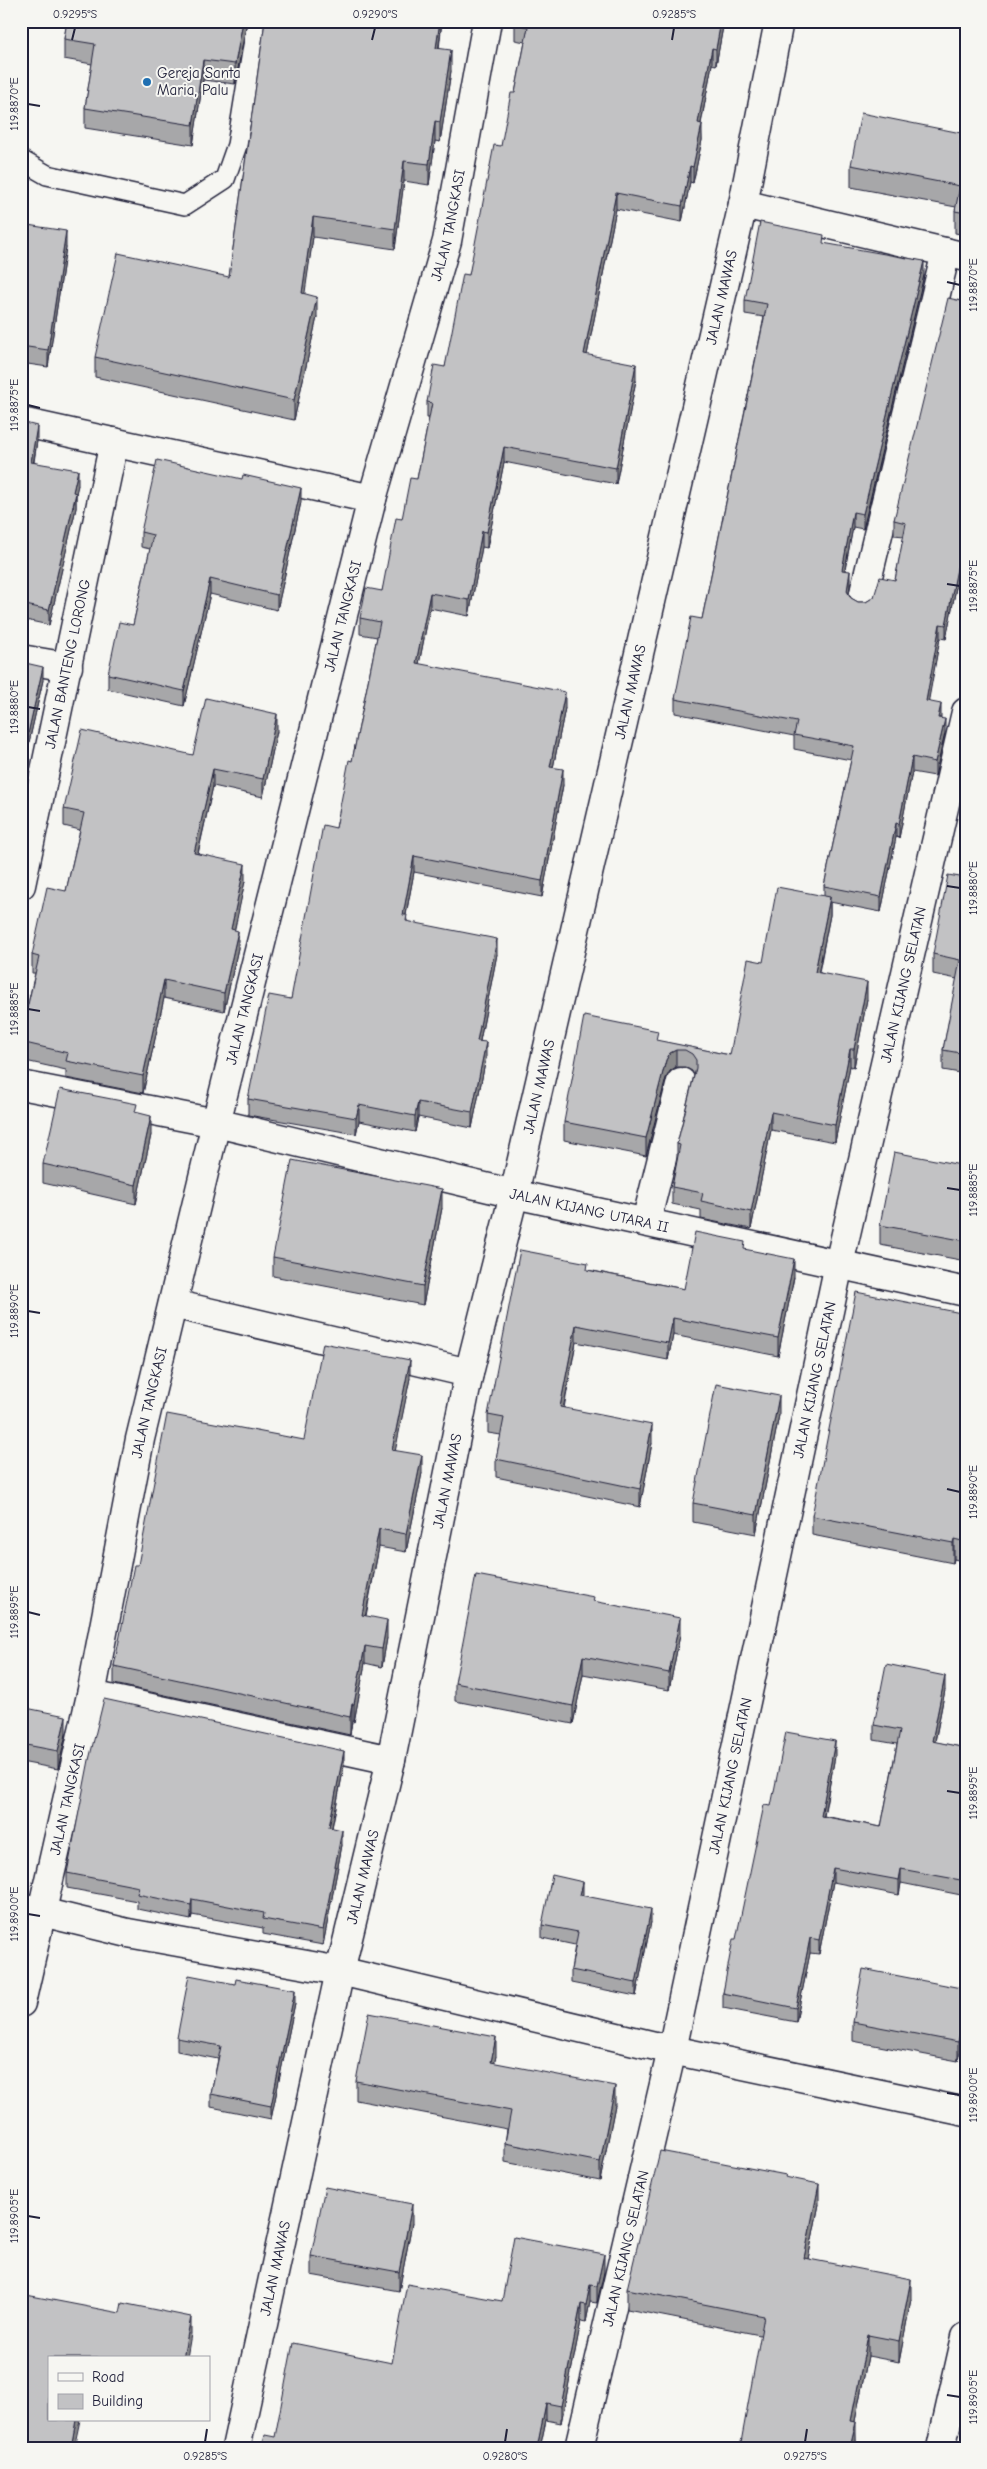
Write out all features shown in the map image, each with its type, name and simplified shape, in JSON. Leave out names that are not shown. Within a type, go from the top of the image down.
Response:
[{"type":"street","name":"JALAN TANGKASI","points":[[21,2003],[32,1909],[91,1695],[140,1439],[216,1123],[372,499],[447,241],[487,21]]},
{"type":"street","name":"JALAN MAWAS","points":[[236,2448],[340,1971],[391,1760],[469,1373],[514,1194],[743,204],[779,21]]},
{"type":"street","points":[[743,204],[956,254],[862,601]]},
{"type":"street","points":[[21,422],[372,499]]},
{"type":"street","name":"JALAN BANTENG LORONG","points":[[21,885],[114,442]]},
{"type":"street","points":[[21,659],[68,667]]},
{"type":"street","name":"JALAN KIJANG SELATAN","points":[[579,2448],[672,2050],[839,1264],[966,712]]},
{"type":"street","points":[[646,1222],[681,1082]]},
{"type":"street","points":[[21,1085],[216,1123]]},
{"type":"street","name":"JALAN KIJANG UTARA II","points":[[216,1123],[514,1194],[966,1292]]},
{"type":"street","points":[[173,1304],[469,1373]]},
{"type":"street","points":[[91,1695],[391,1760]]},
{"type":"street","points":[[32,1909],[128,1934],[340,1971],[672,2050],[966,2112]]},
{"type":"street","points":[[941,2448],[966,2337]]},
{"type":"lane","points":[[21,160],[47,175],[185,205],[225,179],[236,145],[257,21]]},
{"type":"building","name":"Gereja Santa Maria, Palu","points":[[67,21],[243,21],[235,64],[203,60],[193,125],[85,108],[95,44],[64,39]]},
{"type":"building","points":[[265,21],[440,21],[436,48],[451,50],[440,122],[435,121],[429,164],[404,161],[395,229],[313,217],[302,293],[317,297],[294,400],[95,357],[118,253],[229,277]]},
{"type":"building","points":[[515,21],[721,21],[716,49],[712,48],[698,123],[702,124],[693,167],[690,166],[682,206],[616,193],[584,354],[636,364],[616,468],[504,447],[487,532],[482,531],[469,600],[430,593],[416,663],[565,692],[550,767],[563,769],[542,881],[414,856],[403,915],[407,915],[406,921],[497,939],[477,1041],[486,1042],[472,1112],[418,1102],[415,1116],[359,1105],[356,1118],[248,1099],[269,995],[291,999],[323,825],[336,828],[349,760],[352,761],[380,622],[360,618],[366,588],[382,591],[396,518],[402,519],[410,478],[417,479],[432,403],[427,402],[434,365],[445,367],[463,274],[469,275],[494,145],[501,146],[511,93],[515,93],[528,27],[515,24]]},
{"type":"building","points":[[861,113],[966,134],[966,213],[955,211],[960,186],[851,165]]},
{"type":"building","points":[[760,222],[824,235],[823,243],[924,261],[863,514],[853,512],[842,570],[850,571],[847,591],[851,598],[858,602],[866,602],[874,597],[880,577],[895,580],[906,523],[894,520],[948,298],[966,302],[966,549],[961,548],[946,625],[940,624],[926,701],[941,704],[938,718],[945,719],[935,762],[912,757],[899,824],[896,823],[881,897],[824,886],[854,746],[794,735],[797,722],[675,699],[691,617],[702,619],[767,304],[745,300]]},
{"type":"building","points":[[21,224],[66,231],[48,350],[21,346]]},
{"type":"building","points":[[21,422],[37,426],[31,462],[78,470],[73,492],[76,493],[49,610],[21,604]]},
{"type":"building","points":[[157,460],[242,479],[243,475],[301,488],[277,595],[210,579],[184,691],[108,674],[119,622],[133,625],[153,535],[141,532]]},
{"type":"building","points":[[21,662],[43,667],[27,738],[21,736]]},
{"type":"building","points":[[206,698],[277,714],[263,779],[213,769],[194,853],[245,864],[231,929],[238,931],[224,993],[164,980],[143,1076],[66,1061],[68,1053],[21,1042],[21,1034],[39,957],[32,955],[47,887],[66,891],[84,813],[64,809],[82,730],[193,755]]},
{"type":"building","points":[[948,875],[966,878],[966,1054],[943,1050],[960,960],[933,954]]},
{"type":"building","points":[[777,887],[830,897],[815,972],[867,982],[854,1049],[850,1049],[835,1125],[771,1112],[751,1212],[701,1201],[703,1193],[672,1187],[680,1145],[677,1144],[696,1068],[696,1060],[692,1054],[685,1050],[676,1050],[670,1053],[666,1060],[646,1138],[564,1122],[584,1016],[658,1031],[656,1040],[730,1055],[748,959],[763,962]]},
{"type":"building","points":[[60,1089],[137,1104],[135,1112],[151,1116],[136,1185],[43,1164]]},
{"type":"building","points":[[894,1152],[966,1166],[966,1241],[880,1225]]},
{"type":"building","points":[[292,1160],[442,1189],[423,1286],[273,1257]]},
{"type":"building","points":[[695,1232],[745,1242],[744,1249],[794,1259],[778,1338],[673,1318],[668,1343],[576,1325],[560,1407],[652,1425],[640,1489],[496,1459],[504,1418],[488,1415],[520,1250],[588,1263],[587,1270],[684,1289]]},
{"type":"building","points":[[856,1292],[966,1314],[966,1542],[954,1539],[953,1543],[812,1516]]},
{"type":"building","points":[[323,1343],[410,1360],[392,1450],[422,1455],[406,1534],[379,1529],[362,1615],[387,1620],[382,1649],[365,1646],[350,1717],[114,1666],[134,1565],[138,1565],[167,1414],[304,1440]]},
{"type":"building","points":[[716,1384],[779,1396],[756,1515],[693,1503]]},
{"type":"building","points":[[476,1575],[594,1597],[593,1601],[680,1618],[669,1673],[583,1656],[573,1706],[455,1683]]},
{"type":"building","points":[[886,1664],[945,1676],[932,1741],[966,1748],[966,1881],[901,1869],[899,1880],[833,1868],[819,1940],[810,1938],[796,2008],[723,1993],[733,1939],[736,1939],[764,1805],[771,1806],[786,1732],[835,1741],[821,1816],[881,1827],[900,1730],[874,1725]]},
{"type":"building","points":[[104,1699],[344,1751],[329,1827],[342,1830],[323,1930],[263,1919],[264,1913],[192,1899],[191,1905],[137,1894],[139,1887],[67,1873],[89,1760]]},
{"type":"building","points":[[21,1707],[66,1716],[58,1751],[21,1744]]},
{"type":"building","points":[[552,1875],[583,1882],[580,1895],[651,1909],[636,1983],[571,1970],[578,1932],[542,1925]]},
{"type":"building","points":[[863,1969],[966,1989],[966,2004],[958,2042],[853,2022]]},
{"type":"building","points":[[189,1975],[235,1984],[236,1979],[295,1990],[271,2106],[211,2094],[221,2046],[177,2038]]},
{"type":"building","points":[[369,2013],[496,2037],[491,2062],[615,2086],[600,2162],[505,2143],[511,2111],[356,2081]]},
{"type":"building","points":[[660,2151],[786,2175],[785,2177],[819,2184],[804,2258],[911,2279],[899,2341],[868,2335],[851,2421],[856,2422],[850,2448],[740,2448],[764,2316],[627,2289]]},
{"type":"building","points":[[325,2187],[412,2204],[399,2272],[311,2256]]},
{"type":"building","points":[[514,2237],[604,2254],[597,2286],[590,2285],[586,2305],[581,2304],[561,2406],[546,2403],[537,2448],[262,2448],[265,2435],[275,2437],[293,2343],[392,2363],[407,2284],[502,2301]]},
{"type":"building","points":[[21,2294],[120,2313],[122,2303],[191,2317],[183,2356],[48,2356],[48,2422],[76,2422],[71,2448],[21,2448]]},
{"type":"place","name":"Gereja Santa Maria, Palu","points":[[147,82]]}]
